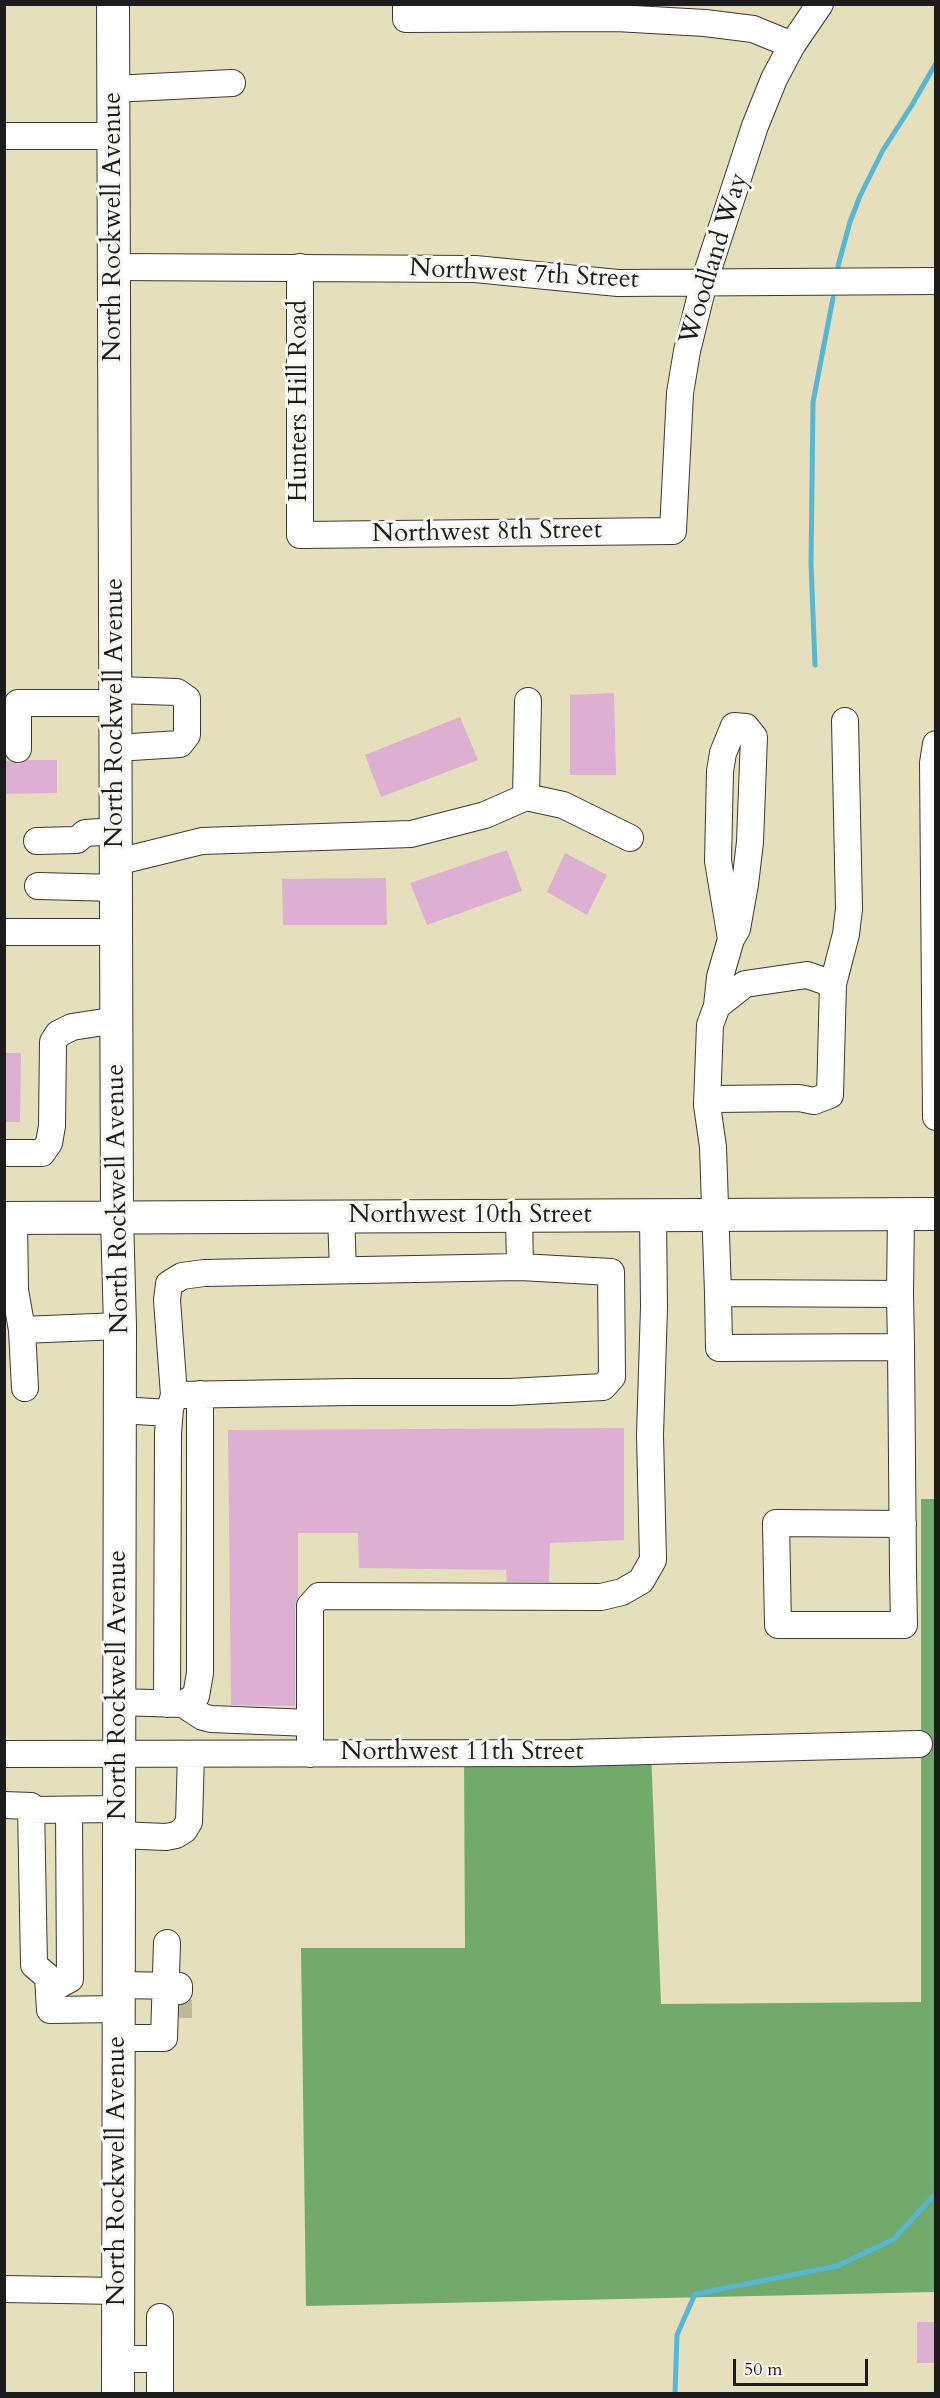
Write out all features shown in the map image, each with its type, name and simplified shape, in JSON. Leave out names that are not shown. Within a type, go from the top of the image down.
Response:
[{"type":"main road","name":"North Rockwell Avenue","points":[[113,4],[117,1218],[120,1326],[118,2394]]},
{"type":"main road","name":"Northwest 10th Street","points":[[9,1218],[936,1214]]},
{"type":"street","name":"Woodland Way","points":[[673,531],[680,393],[687,351],[704,282],[755,126],[774,79],[792,45],[820,4]]},
{"type":"street","points":[[406,12],[618,11],[753,29],[792,45]]},
{"type":"street","points":[[113,89],[232,83]]},
{"type":"street","points":[[4,136],[114,136]]},
{"type":"street","name":"Northwest 7th Street","points":[[113,267],[475,269],[618,283],[936,281]]},
{"type":"street","name":"Hunters Hill Road","points":[[300,267],[300,535]]},
{"type":"street","name":"Northwest 8th Street","points":[[300,535],[673,531]]},
{"type":"street","points":[[18,749],[18,703],[177,692],[187,699],[187,735],[180,744],[116,748]]},
{"type":"street","points":[[526,796],[528,701]]},
{"type":"street","points":[[707,1106],[716,1099],[799,1098],[814,1101],[830,1095],[833,984],[846,934],[849,909],[845,721]]},
{"type":"street","points":[[731,939],[718,861],[720,771],[723,753],[734,726],[746,727],[754,737],[747,863],[737,928],[731,939],[720,977],[717,1006],[710,1025],[707,1106],[713,1147],[717,1215],[719,1348],[901,1347]]},
{"type":"street","points":[[936,744],[933,763],[936,1117]]},
{"type":"street","points":[[38,886],[117,875],[202,841],[411,834],[485,815],[526,796],[563,806],[630,838]]},
{"type":"street","points":[[37,841],[77,840],[85,833],[117,831]]},
{"type":"street","points":[[4,932],[117,932]]},
{"type":"street","points":[[717,1006],[745,984],[807,975],[833,984]]},
{"type":"street","points":[[4,1153],[42,1153],[49,1143],[52,1126],[53,1042],[58,1034],[72,1027],[117,1020]]},
{"type":"street","points":[[901,1214],[904,1625],[778,1625],[776,1523],[903,1524]]},
{"type":"street","points":[[341,1216],[343,1270]]},
{"type":"street","points":[[519,1216],[520,1267]]},
{"type":"street","points":[[310,1754],[310,1606],[319,1596],[601,1597],[622,1592],[641,1581],[653,1560],[650,1435],[654,1307],[653,1216]]},
{"type":"street","points":[[9,1218],[15,1290],[22,1329],[25,1388]]},
{"type":"street","points":[[120,1410],[172,1404],[200,1394],[510,1392],[603,1387],[612,1377],[610,1272],[520,1267],[343,1270],[197,1274],[182,1276],[169,1284],[167,1300],[172,1404],[175,1704]]},
{"type":"street","points":[[718,1293],[900,1294]]},
{"type":"street","points":[[22,1329],[120,1326]]},
{"type":"street","points":[[118,1702],[175,1704],[196,1696],[200,1673],[200,1394]]},
{"type":"street","points":[[175,1704],[211,1719],[310,1723]]},
{"type":"street","name":"Northwest 11th Street","points":[[4,1754],[571,1753],[919,1744]]},
{"type":"street","points":[[31,1810],[69,1810],[166,1837],[176,1835],[184,1830],[189,1822],[191,1754]]},
{"type":"street","points":[[4,1805],[31,1806],[34,1965],[48,1977],[50,2010],[118,2011],[172,2007]]},
{"type":"street","points":[[49,1990],[70,1979],[69,1810]]},
{"type":"street","points":[[118,2011],[164,2038],[172,2007],[167,1943]]},
{"type":"street","points":[[4,2289],[118,2291]]},
{"type":"street","points":[[160,2317],[160,2394]]},
{"type":"street","points":[[118,2358],[160,2358]]},
{"type":"green space","points":[[921,1499],[935,1499],[935,2292],[306,2306],[301,1948],[465,1948],[464,1753],[651,1751],[661,2004],[921,2002]]},
{"type":"building","points":[[614,693],[616,775],[570,775],[570,695]]},
{"type":"building","points":[[460,717],[478,760],[381,797],[365,755]]},
{"type":"building","points":[[4,760],[19,764],[28,760],[57,760],[57,793],[4,794]]},
{"type":"building","points":[[507,850],[522,891],[427,925],[410,883]]},
{"type":"building","points":[[565,853],[607,875],[587,915],[547,892]]},
{"type":"building","points":[[386,878],[387,925],[283,925],[282,879]]},
{"type":"building","points":[[4,1053],[21,1053],[20,1122],[4,1122]]},
{"type":"building","points":[[624,1428],[624,1540],[550,1543],[549,1582],[507,1582],[506,1570],[359,1568],[358,1533],[298,1533],[295,1706],[231,1705],[228,1430]]},
{"type":"building","points":[[917,2322],[934,2322],[936,2363],[917,2363]]},
{"type":"waterway","points":[[838,266],[860,196],[883,150],[936,63]]},
{"type":"waterway","points":[[815,665],[811,564],[813,402],[833,298]]},
{"type":"waterway","points":[[675,2394],[677,2335],[695,2294],[837,2266],[894,2239],[936,2193]]},
{"type":"tunnel","points":[[179,2000],[179,2018]]}]
